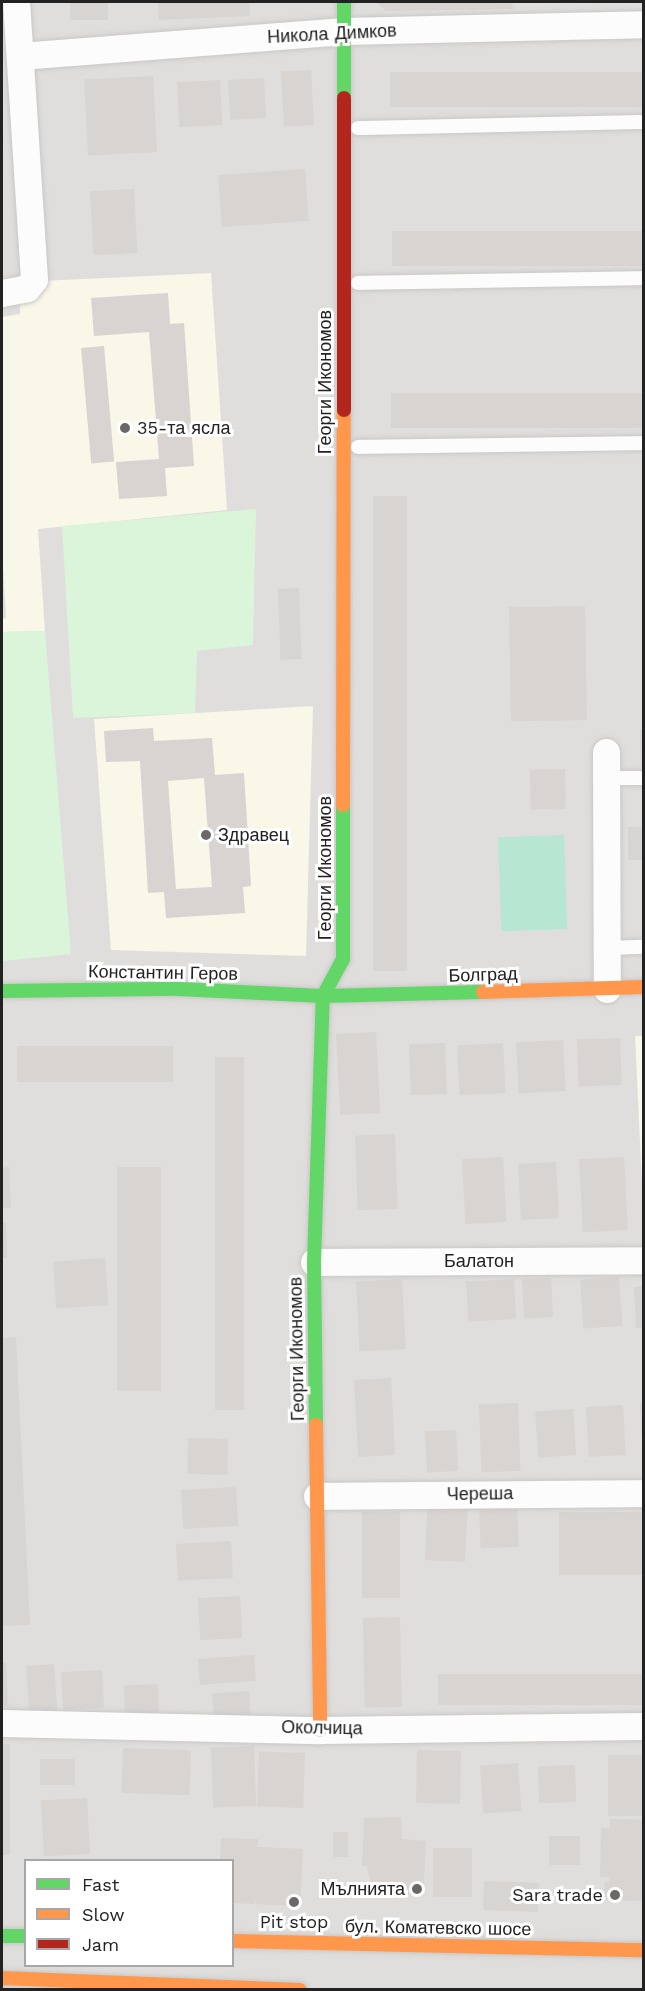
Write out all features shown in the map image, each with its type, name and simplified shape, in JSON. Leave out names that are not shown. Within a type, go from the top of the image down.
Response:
[{"type":"street","points":[[2,293],[27,288],[34,279],[16,2]]},
{"type":"street","name":"Георги Икономов","points":[[320,1730],[314,1262],[323,996],[344,959],[344,2]]},
{"type":"street","name":"Никола Димков","points":[[20,56],[592,13],[644,24]]},
{"type":"street","points":[[606,765],[607,988]]},
{"type":"street","name":"Болград","points":[[323,996],[644,987]]},
{"type":"street","name":"Константин Геров","points":[[2,991],[178,989],[323,996]]},
{"type":"street","name":"Балатон","points":[[314,1262],[644,1260]]},
{"type":"street","name":"Череша","points":[[317,1496],[644,1493]]},
{"type":"street","name":"Околчица","points":[[2,1723],[320,1730],[644,1726]]},
{"type":"street","points":[[2,1936],[24,1936]]},
{"type":"street","name":"бул. Коматевско шосе","points":[[234,1941],[644,1950]]},
{"type":"street","points":[[2,1978],[300,1989]]},
{"type":"lane","points":[[358,128],[644,122]]},
{"type":"lane","points":[[358,283],[644,278]]},
{"type":"lane","points":[[358,447],[644,443]]},
{"type":"lane","points":[[606,765],[644,778]]},
{"type":"lane","points":[[607,948],[644,947]]},
{"type":"shaded area","points":[[2,2],[643,2],[643,1989],[2,1990]]},
{"type":"shaded area","name":"35-та ясла","points":[[211,273],[227,510],[38,529],[45,631],[2,632],[2,619],[6,618],[2,545],[2,317],[20,314],[19,282]]},
{"type":"shaded area","name":"Здравец","points":[[313,706],[306,956],[111,950],[94,719]]},
{"type":"shaded area","points":[[635,1036],[644,1036],[643,1205]]},
{"type":"green space","points":[[256,509],[253,645],[197,651],[195,713],[73,718],[62,526]]},
{"type":"green space","points":[[45,631],[71,954],[2,961],[2,632]]},
{"type":"green space","points":[[564,835],[567,929],[501,931],[498,837]]},
{"type":"building","points":[[70,2],[108,2],[108,20],[70,20]]},
{"type":"building","points":[[158,2],[249,2],[250,16],[159,20]]},
{"type":"building","points":[[376,2],[512,2],[513,9],[386,11]]},
{"type":"building","points":[[311,70],[314,125],[284,126],[281,72]]},
{"type":"building","points":[[390,72],[644,72],[644,107],[390,107]]},
{"type":"building","points":[[153,76],[157,152],[88,156],[84,80]]},
{"type":"building","points":[[264,78],[266,118],[230,120],[228,80]]},
{"type":"building","points":[[220,80],[222,125],[179,127],[177,82]]},
{"type":"building","points":[[305,169],[309,221],[222,227],[218,175]]},
{"type":"building","points":[[134,189],[137,253],[93,255],[90,191]]},
{"type":"building","points":[[392,231],[644,231],[644,266],[392,266]]},
{"type":"building","points":[[168,293],[170,324],[184,323],[194,466],[165,468],[167,496],[119,499],[116,462],[159,459],[149,332],[94,336],[91,298]]},
{"type":"building","points":[[104,346],[114,462],[91,464],[81,348]]},
{"type":"building","points":[[391,393],[644,393],[644,428],[391,428]]},
{"type":"building","points":[[373,496],[407,496],[407,971],[373,971]]},
{"type":"building","points":[[299,588],[301,659],[280,660],[278,589]]},
{"type":"building","points":[[585,606],[587,720],[511,721],[509,607]]},
{"type":"building","points":[[153,728],[154,741],[212,738],[215,775],[244,773],[251,886],[243,887],[245,913],[166,918],[164,892],[148,893],[140,761],[106,762],[104,731]],"holes":[[[204,778],[212,887],[176,889],[168,781]]]},
{"type":"building","points":[[640,729],[644,729],[644,768],[641,768]]},
{"type":"building","points":[[565,769],[566,809],[531,810],[530,770]]},
{"type":"building","points":[[628,827],[644,827],[644,860],[628,860]]},
{"type":"building","points":[[376,1032],[380,1113],[340,1115],[336,1034]]},
{"type":"building","points":[[620,1038],[622,1085],[579,1086],[577,1040]]},
{"type":"building","points":[[563,1040],[566,1091],[519,1093],[516,1042]]},
{"type":"building","points":[[445,1043],[447,1094],[411,1095],[409,1044]]},
{"type":"building","points":[[503,1043],[506,1093],[460,1095],[457,1045]]},
{"type":"building","points":[[17,1046],[173,1046],[173,1082],[17,1082]]},
{"type":"building","points":[[215,1057],[244,1057],[244,1410],[215,1410]]},
{"type":"building","points":[[395,1134],[398,1209],[358,1210],[355,1135]]},
{"type":"building","points":[[503,1157],[506,1222],[465,1224],[462,1159]]},
{"type":"building","points":[[624,1157],[628,1230],[583,1232],[579,1159]]},
{"type":"building","points":[[556,1162],[559,1218],[521,1220],[518,1164]]},
{"type":"building","points":[[9,1167],[11,1208],[2,1208],[2,1168]]},
{"type":"building","points":[[117,1167],[161,1167],[161,1391],[117,1391]]},
{"type":"building","points":[[2,1223],[6,1223],[7,1258],[2,1258]]},
{"type":"building","points":[[105,1258],[108,1305],[56,1309],[53,1262]]},
{"type":"building","points":[[619,1277],[622,1326],[584,1329],[580,1280]]},
{"type":"building","points":[[551,1278],[553,1317],[524,1318],[522,1280]]},
{"type":"building","points":[[402,1279],[406,1349],[360,1351],[356,1281]]},
{"type":"building","points":[[514,1279],[516,1319],[468,1321],[466,1282]]},
{"type":"building","points":[[644,1286],[644,1328],[636,1328],[634,1287]]},
{"type":"building","points":[[16,1337],[30,1625],[2,1626],[2,1338]]},
{"type":"building","points":[[391,1378],[395,1455],[358,1457],[354,1380]]},
{"type":"building","points":[[518,1403],[520,1471],[481,1472],[479,1404]]},
{"type":"building","points":[[640,1403],[644,1403],[644,1444],[642,1444]]},
{"type":"building","points":[[623,1405],[626,1455],[589,1457],[586,1407]]},
{"type":"building","points":[[573,1409],[576,1455],[538,1458],[535,1412]]},
{"type":"building","points":[[456,1430],[458,1471],[427,1473],[425,1432]]},
{"type":"building","points":[[188,1438],[228,1439],[227,1475],[187,1474]]},
{"type":"building","points":[[236,1487],[238,1526],[183,1529],[181,1490]]},
{"type":"building","points":[[428,1500],[468,1502],[465,1562],[425,1560]]},
{"type":"building","points":[[517,1501],[519,1547],[481,1548],[479,1502]]},
{"type":"building","points":[[362,1512],[400,1512],[400,1598],[362,1598]]},
{"type":"building","points":[[559,1512],[644,1512],[644,1575],[559,1575]]},
{"type":"building","points":[[231,1541],[233,1578],[178,1581],[176,1544]]},
{"type":"building","points":[[240,1596],[242,1638],[200,1640],[198,1598]]},
{"type":"building","points":[[400,1617],[402,1707],[365,1708],[363,1618]]},
{"type":"building","points":[[254,1655],[256,1681],[200,1685],[198,1659]]},
{"type":"building","points":[[2,1663],[6,1663],[8,1706],[2,1706]]},
{"type":"building","points":[[54,1664],[57,1711],[29,1713],[26,1666]]},
{"type":"building","points":[[102,1670],[104,1708],[63,1710],[61,1672]]},
{"type":"building","points":[[438,1674],[644,1674],[644,1705],[438,1705]]},
{"type":"building","points":[[158,1684],[159,1716],[125,1717],[124,1685]]},
{"type":"building","points":[[249,1691],[251,1719],[214,1722],[212,1694]]},
{"type":"building","points":[[2,1744],[10,1744],[10,1855],[2,1855]]},
{"type":"building","points":[[254,1746],[256,1806],[213,1807],[211,1748]]},
{"type":"building","points":[[123,1748],[191,1750],[189,1795],[121,1793]]},
{"type":"building","points":[[417,1750],[461,1751],[460,1804],[416,1803]]},
{"type":"building","points":[[259,1751],[305,1753],[303,1808],[257,1806]]},
{"type":"building","points":[[608,1755],[644,1755],[644,1816],[608,1816]]},
{"type":"building","points":[[40,1759],[75,1759],[75,1785],[40,1785]]},
{"type":"building","points":[[518,1763],[521,1811],[483,1814],[480,1766]]},
{"type":"building","points":[[575,1765],[576,1802],[539,1803],[538,1766]]},
{"type":"building","points":[[87,1798],[90,1854],[44,1856],[41,1800]]},
{"type":"building","points":[[401,1817],[402,1839],[426,1841],[423,1895],[373,1895],[367,1866],[362,1866],[364,1818]]},
{"type":"building","points":[[610,1819],[644,1820],[644,1901],[604,1900],[605,1882],[609,1882],[609,1877],[600,1877],[601,1828],[610,1828]]},
{"type":"building","points":[[333,1832],[348,1832],[348,1857],[333,1857]]},
{"type":"building","points":[[549,1836],[580,1836],[580,1865],[549,1865]]},
{"type":"building","points":[[221,1838],[258,1839],[257,1847],[303,1849],[300,1906],[256,1904],[256,1897],[255,1904],[234,1903],[234,1859],[220,1859]]},
{"type":"building","points":[[433,1848],[472,1848],[472,1897],[433,1897]]},
{"type":"building","points":[[484,1881],[539,1883],[538,1912],[483,1910]]},
{"type":"traffic: fast","points":[[344,2],[344,98]]},
{"type":"traffic: fast","points":[[316,1425],[314,1262],[323,996],[343,959],[343,805]]},
{"type":"traffic: fast","points":[[2,991],[178,989],[323,996],[483,992]]},
{"type":"traffic: fast","points":[[2,1936],[24,1936]]},
{"type":"traffic: slow","points":[[343,805],[344,410]]},
{"type":"traffic: slow","points":[[483,992],[644,987]]},
{"type":"traffic: slow","points":[[316,1425],[320,1730]]},
{"type":"traffic: slow","points":[[234,1941],[644,1950]]},
{"type":"traffic: slow","points":[[2,1978],[300,1990]]},
{"type":"traffic: jam","points":[[344,98],[344,410]]},
{"type":"place","name":"35-та ясла","points":[[125,428]]},
{"type":"place","name":"Здравец","points":[[206,835]]},
{"type":"place","name":"Мълнията","points":[[417,1889]]},
{"type":"place","name":"Sara trade","points":[[615,1895]]},
{"type":"place","name":"Pit stop","points":[[294,1902]]}]
